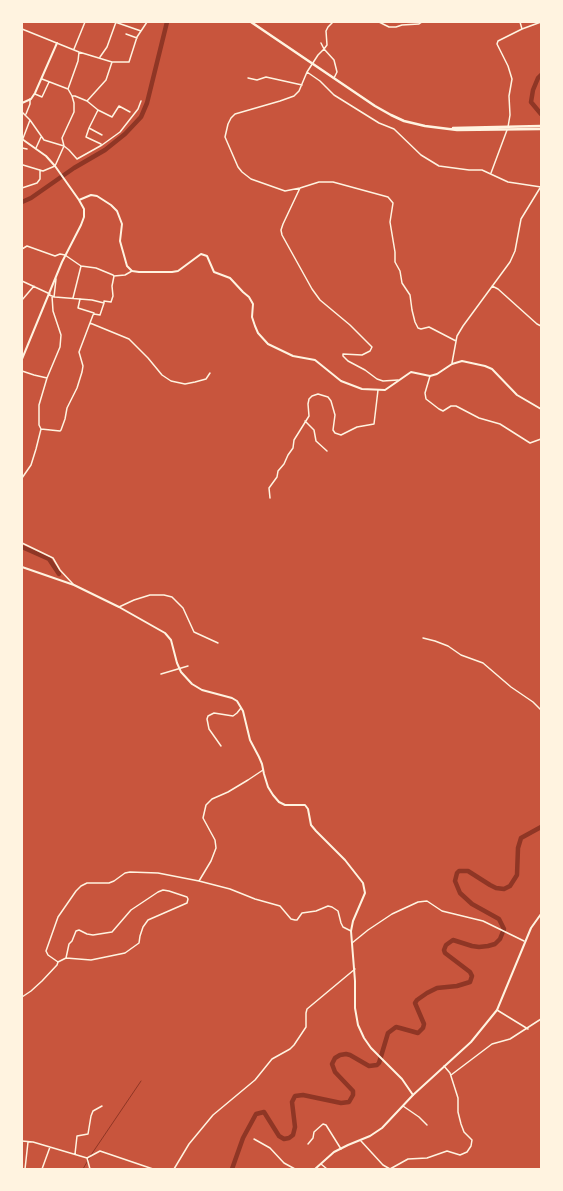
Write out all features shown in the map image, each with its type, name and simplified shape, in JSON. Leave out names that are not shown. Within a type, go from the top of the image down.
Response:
[{"type":"main road","points":[[251,22],[395,117],[412,124],[442,129],[464,130],[541,129]]},
{"type":"main road","points":[[442,129],[541,126]]},
{"type":"street","points":[[74,49],[85,22]]},
{"type":"street","points":[[100,58],[107,47],[116,22],[141,31]]},
{"type":"street","points":[[22,28],[79,52],[112,62],[129,62],[136,38],[147,22]]},
{"type":"street","points":[[333,22],[326,31],[326,45],[324,49],[312,63],[302,85],[294,96],[235,114],[231,118],[225,133],[232,155],[238,167],[249,178],[286,190],[300,188],[314,183],[326,182],[388,197],[393,203],[390,222],[395,252],[395,262],[400,271],[402,283],[410,295],[415,322],[418,328],[429,328],[456,341]]},
{"type":"street","points":[[379,22],[396,28],[419,24],[422,22]]},
{"type":"street","points":[[520,22],[522,29]]},
{"type":"street","points":[[491,173],[508,126],[510,115],[509,96],[512,79],[508,66],[497,44],[498,41],[522,29],[541,22]]},
{"type":"street","points":[[126,34],[136,38]]},
{"type":"street","points":[[22,103],[30,99],[35,94],[57,43]]},
{"type":"street","points":[[321,43],[324,49],[334,60],[337,72],[334,78]]},
{"type":"street","points":[[68,89],[78,61],[79,52]]},
{"type":"street","points":[[87,101],[106,80],[112,62]]},
{"type":"street","points":[[307,72],[320,81],[334,95],[379,123],[394,129],[421,155],[445,168],[482,170],[510,183],[540,188],[521,218],[512,258],[462,326],[456,341],[452,364]]},
{"type":"street","points":[[248,78],[257,80],[266,77],[302,85]]},
{"type":"street","points":[[23,165],[42,171],[55,166],[64,146],[62,138],[74,112],[74,103],[68,89],[42,79]]},
{"type":"street","points":[[35,94],[42,97],[49,82]]},
{"type":"street","points":[[72,96],[87,101],[98,110],[112,117],[119,106],[130,112]]},
{"type":"street","points":[[26,114],[30,104],[30,99]]},
{"type":"street","points":[[22,112],[26,114],[44,140],[64,146],[77,159],[83,157],[120,132],[138,109],[142,101]]},
{"type":"street","points":[[98,110],[86,137],[102,145]]},
{"type":"street","points":[[22,358],[65,255],[84,217],[84,209],[79,200],[55,166],[36,148],[22,140],[30,120]]},
{"type":"street","points":[[89,128],[102,135]]},
{"type":"street","points":[[36,148],[41,137]]},
{"type":"street","points":[[22,148],[27,149]]},
{"type":"street","points":[[22,188],[37,183],[40,179],[40,170]]},
{"type":"street","points":[[300,188],[283,224],[281,230],[282,235],[312,289],[320,300],[350,325],[372,347],[370,351],[362,355],[343,354],[343,356],[348,361],[365,370],[377,379],[383,381],[400,380]]},
{"type":"street","points":[[79,200],[91,195],[97,196],[117,211],[122,224],[120,241],[127,266],[132,271],[172,272],[182,268],[201,254],[207,256],[214,272],[230,278],[249,297],[253,304],[252,317],[255,326],[258,333],[268,344],[293,356],[315,360],[341,381],[362,389],[385,390],[390,388],[411,372],[430,376],[437,374],[452,364],[462,361],[486,366],[497,373],[517,395],[541,409]]},
{"type":"street","points":[[22,249],[27,246],[56,256],[60,254],[65,255],[81,266],[96,268],[114,276],[125,275],[132,271]]},
{"type":"street","points":[[73,298],[81,266]]},
{"type":"street","points":[[22,281],[53,296],[92,300],[104,303],[104,301],[111,302],[113,296],[112,286],[114,276]]},
{"type":"street","points":[[22,478],[33,458],[41,429],[38,425],[39,405],[47,378],[57,356],[61,340],[60,330],[53,311],[53,296],[56,287],[56,278]]},
{"type":"street","points":[[22,300],[34,286]]},
{"type":"street","points":[[492,286],[498,289],[541,326]]},
{"type":"street","points":[[80,299],[78,308],[100,315],[104,303]]},
{"type":"street","points":[[41,429],[61,430],[68,408],[80,380],[83,366],[79,352],[94,314]]},
{"type":"street","points":[[90,323],[130,339],[162,375],[171,381],[185,384],[195,382],[206,379],[210,373]]},
{"type":"street","points":[[22,370],[47,378]]},
{"type":"street","points":[[430,376],[426,398],[443,411],[451,406],[456,406],[479,418],[500,424],[530,443],[541,439]]},
{"type":"street","points":[[270,498],[270,488],[277,477],[278,471],[284,464],[293,448],[294,440],[309,414],[309,399],[312,396],[318,394],[328,397],[331,401],[335,415],[333,430],[335,433],[341,435],[357,427],[374,424],[378,390]]},
{"type":"street","points":[[305,421],[314,430],[316,441],[327,452]]},
{"type":"street","points":[[22,471],[26,472]]},
{"type":"street","points":[[22,543],[53,558],[60,570],[74,585]]},
{"type":"street","points":[[22,568],[74,585],[119,607],[165,633],[171,640],[181,672],[192,684],[202,690],[232,698],[237,701],[241,707],[250,740],[259,757],[268,787],[279,802],[285,805],[305,805],[308,809],[311,824],[316,831],[345,860],[363,883],[365,893],[353,921],[351,931],[355,969],[355,1008],[358,1025],[371,1048],[402,1079],[413,1095]]},
{"type":"street","points":[[119,607],[150,595],[164,595],[172,597],[183,608],[194,632],[218,643]]},
{"type":"street","points":[[423,638],[448,646],[461,655],[483,662],[511,687],[533,702],[541,710]]},
{"type":"street","points":[[161,674],[188,666]]},
{"type":"street","points":[[221,746],[209,729],[207,719],[208,716],[214,713],[233,716],[241,707]]},
{"type":"street","points":[[199,880],[211,861],[216,848],[215,840],[203,818],[206,805],[212,799],[242,784],[263,770]]},
{"type":"street","points":[[58,962],[48,955],[46,950],[58,917],[76,891],[84,884],[92,882],[109,883],[125,873],[138,871],[199,880],[230,889],[255,899],[280,906],[291,919],[295,920],[302,913],[316,911],[328,906],[332,907],[338,911],[343,927],[351,931]]},
{"type":"street","points":[[22,997],[42,981],[58,962],[66,958],[91,960],[125,953],[140,943],[140,936],[143,927],[148,920],[187,903],[188,899],[187,897],[163,890],[131,910],[112,932],[93,935],[79,930],[76,931],[72,941],[69,944],[66,958]]},
{"type":"street","points":[[352,943],[382,920],[423,901],[430,902],[442,911],[483,921],[511,936],[524,941]]},
{"type":"street","points":[[315,1169],[340,1149],[370,1136],[382,1128],[413,1095],[470,1042],[497,1010],[524,941],[541,914]]},
{"type":"street","points":[[174,1169],[189,1144],[213,1115],[255,1080],[272,1059],[290,1049],[294,1045],[306,1027],[307,1009],[355,969]]},
{"type":"street","points":[[497,1010],[528,1029]]},
{"type":"street","points":[[451,1075],[492,1044],[510,1039],[528,1029],[541,1019]]},
{"type":"street","points":[[361,1140],[383,1164],[390,1169],[412,1158],[427,1158],[448,1151],[458,1156],[466,1153],[472,1142],[460,1124],[458,1112],[459,1101],[451,1075],[444,1066]]},
{"type":"street","points":[[75,1154],[77,1136],[88,1134],[93,1111],[102,1106]]},
{"type":"street","points":[[403,1106],[420,1117],[428,1125]]},
{"type":"street","points":[[308,1144],[313,1138],[314,1132],[323,1124],[326,1125],[340,1149]]},
{"type":"street","points":[[254,1139],[270,1148],[284,1163],[295,1169]]},
{"type":"street","points":[[22,1141],[50,1147],[87,1158],[100,1151],[153,1169]]},
{"type":"street","points":[[25,1169],[28,1142]]},
{"type":"street","points":[[42,1169],[50,1147]]},
{"type":"street","points":[[87,1158],[90,1169]]},
{"type":"street","points":[[320,1164],[327,1169]]},
{"type":"waterway","points":[[22,202],[31,198],[74,168],[105,150],[125,134],[141,117],[147,103],[167,22]]},
{"type":"waterway","points":[[541,75],[538,78],[533,90],[531,102],[541,114]]},
{"type":"waterway","points":[[22,547],[49,559],[59,574]]},
{"type":"waterway","points":[[232,1169],[243,1138],[256,1114],[264,1112],[279,1136],[284,1139],[293,1135],[295,1127],[292,1102],[295,1096],[303,1095],[341,1103],[349,1102],[353,1095],[353,1091],[335,1072],[332,1064],[335,1058],[346,1054],[369,1066],[377,1065],[379,1063],[388,1033],[396,1027],[418,1033],[423,1028],[424,1024],[415,1003],[417,1000],[437,988],[457,986],[470,982],[472,976],[470,972],[445,953],[444,950],[446,945],[453,940],[472,946],[488,946],[495,944],[500,939],[504,929],[499,919],[472,904],[460,893],[455,881],[457,873],[459,871],[468,871],[496,888],[504,889],[510,886],[517,875],[518,848],[521,838],[541,827]]},
{"type":"waterway","points":[[91,1155],[141,1081]]},
{"type":"waterway","points":[[83,1169],[90,1157]]}]
